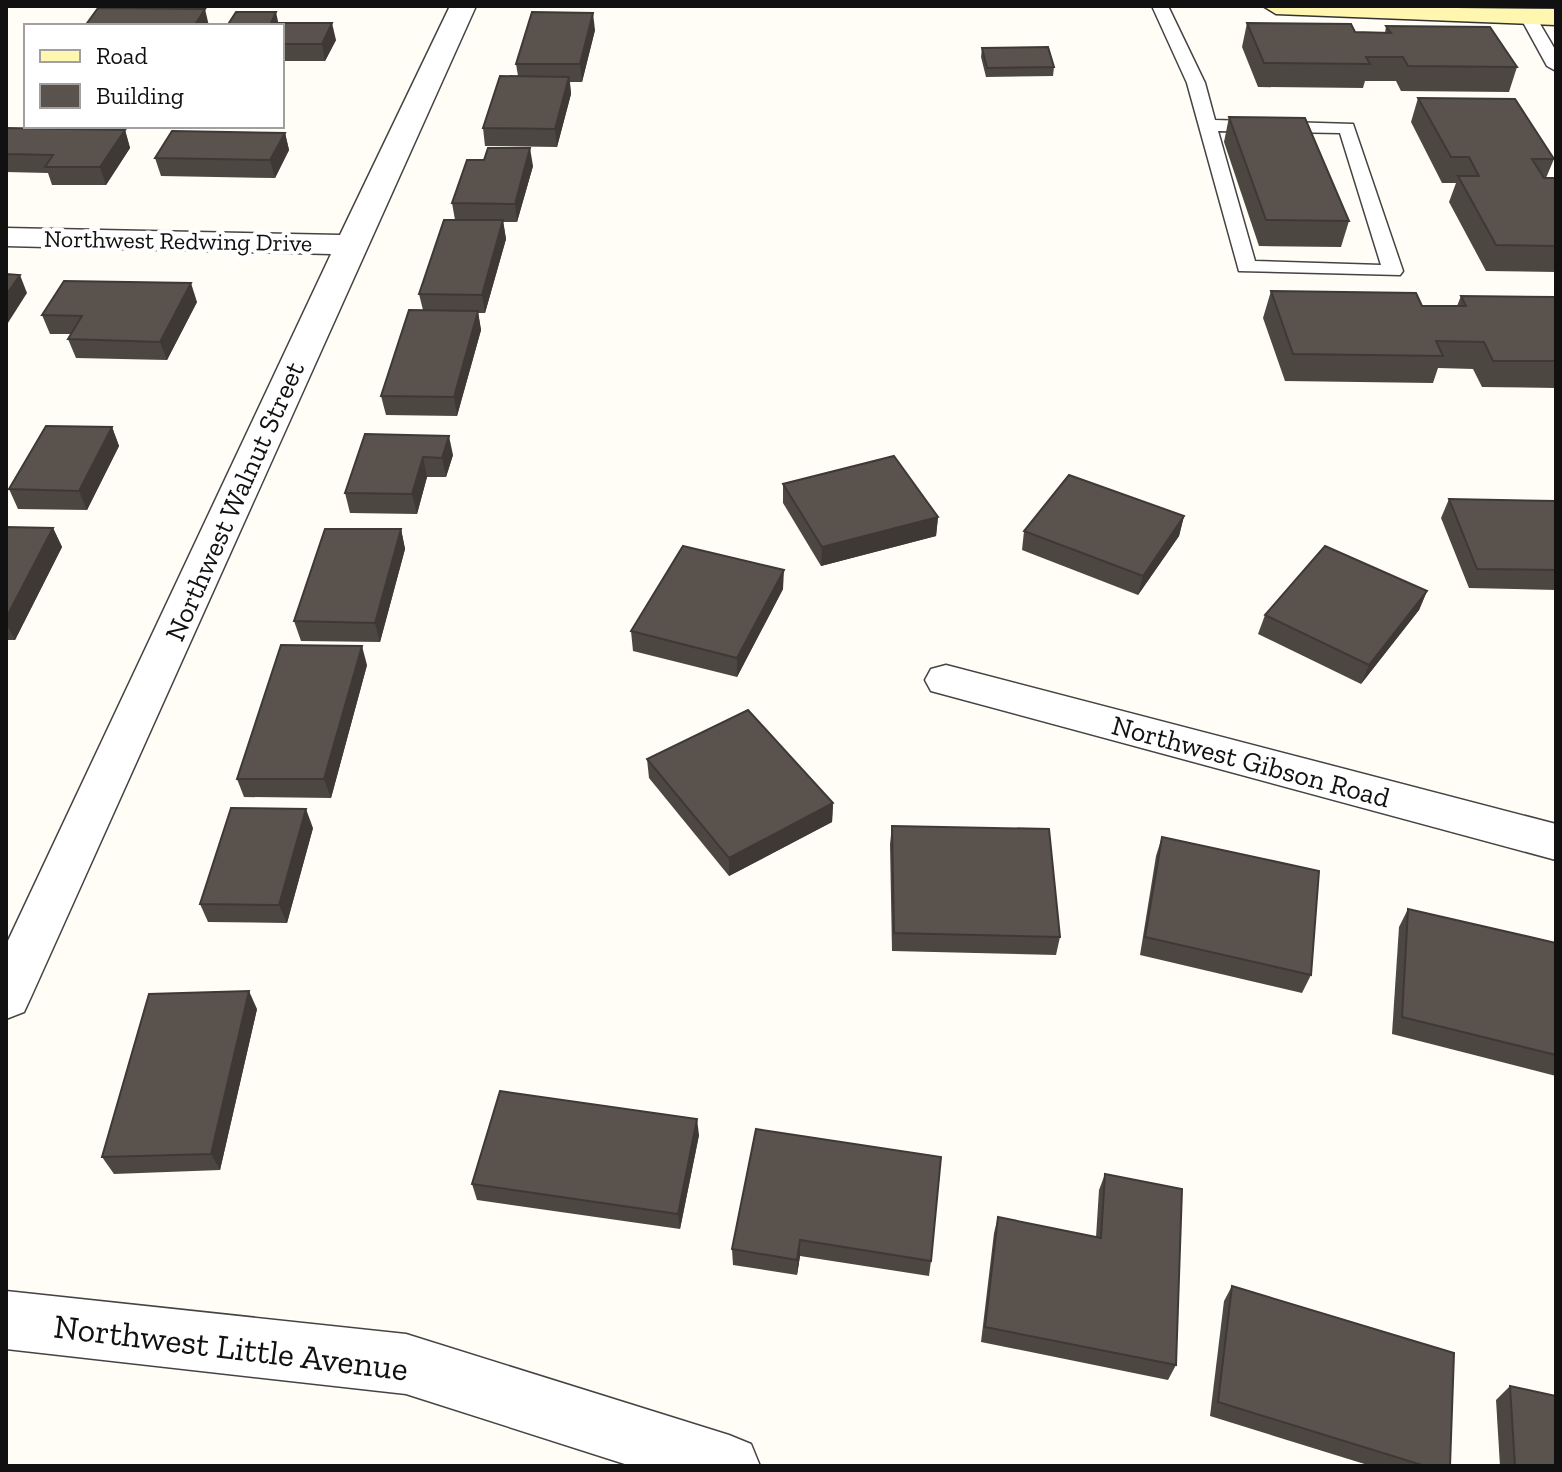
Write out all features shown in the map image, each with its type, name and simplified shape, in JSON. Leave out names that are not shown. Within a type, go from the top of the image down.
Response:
[{"type":"street","name":"Northwest Walnut Street","points":[[6,997],[91,819],[349,245],[463,6]]},
{"type":"street","points":[[1276,6],[1556,17]]},
{"type":"street","name":"Northwest Redwing Drive","points":[[6,237],[349,245]]},
{"type":"street","name":"Northwest Gibson Road","points":[[946,680],[1556,842]]},
{"type":"street","name":"Northwest Little Avenue","points":[[6,1320],[406,1364],[729,1466]]},
{"type":"lane","points":[[1160,6],[1196,83],[1207,125],[1246,267],[1393,271],[1347,128],[1207,125]]},
{"type":"lane","points":[[1527,15],[1556,66]]},
{"type":"building","points":[[98,8],[205,9],[195,24],[86,24]]},
{"type":"building","points":[[236,12],[276,12],[271,23],[332,23],[322,44],[284,44],[284,24],[228,24]]},
{"type":"building","points":[[532,12],[593,13],[580,64],[516,64]]},
{"type":"building","points":[[1247,23],[1351,24],[1355,32],[1391,33],[1386,26],[1490,27],[1517,67],[1408,66],[1403,57],[1366,57],[1370,64],[1264,63]]},
{"type":"building","points":[[1048,47],[1054,67],[987,68],[982,48]]},
{"type":"building","points":[[500,76],[569,77],[555,129],[483,128]]},
{"type":"building","points":[[1418,98],[1515,99],[1554,159],[1532,159],[1544,178],[1556,178],[1556,246],[1496,245],[1458,176],[1479,176],[1469,157],[1451,157]]},
{"type":"building","points":[[1229,117],[1305,118],[1349,221],[1266,220]]},
{"type":"building","points":[[6,128],[125,130],[100,167],[45,167],[53,155],[6,154]]},
{"type":"building","points":[[172,131],[285,133],[270,160],[155,158]]},
{"type":"building","points":[[488,148],[530,148],[515,204],[452,203],[467,160],[484,160]]},
{"type":"building","points":[[444,220],[503,220],[482,295],[419,294]]},
{"type":"building","points":[[6,274],[20,275],[6,295]]},
{"type":"building","points":[[64,281],[191,283],[160,342],[68,339],[82,316],[42,315]]},
{"type":"building","points":[[1271,291],[1416,293],[1422,306],[1466,306],[1461,296],[1556,297],[1556,361],[1493,361],[1484,342],[1436,341],[1443,356],[1293,354]]},
{"type":"building","points":[[409,310],[478,311],[454,397],[381,396]]},
{"type":"building","points":[[46,426],[112,427],[79,491],[9,489]]},
{"type":"building","points":[[365,434],[449,436],[442,458],[423,457],[412,494],[345,493]]},
{"type":"building","points":[[894,456],[938,517],[822,547],[783,484]]},
{"type":"building","points":[[1069,475],[1184,516],[1143,576],[1024,531]]},
{"type":"building","points":[[1449,499],[1556,501],[1556,570],[1477,569]]},
{"type":"building","points":[[6,527],[53,528],[6,618]]},
{"type":"building","points":[[325,529],[401,529],[375,623],[294,621]]},
{"type":"building","points":[[683,546],[784,570],[737,658],[631,631]]},
{"type":"building","points":[[1325,546],[1427,591],[1369,665],[1265,615]]},
{"type":"building","points":[[281,645],[362,646],[324,779],[237,779]]},
{"type":"building","points":[[748,710],[833,803],[729,858],[647,759]]},
{"type":"building","points":[[231,808],[306,809],[279,905],[200,904]]},
{"type":"building","points":[[892,826],[1049,829],[1060,937],[894,933]]},
{"type":"building","points":[[1162,837],[1319,871],[1311,975],[1145,937]]},
{"type":"building","points":[[1408,909],[1556,943],[1556,1055],[1402,1017]]},
{"type":"building","points":[[249,991],[211,1154],[102,1157],[149,994]]},
{"type":"building","points":[[500,1091],[697,1119],[678,1214],[472,1184]]},
{"type":"building","points":[[756,1129],[941,1157],[931,1261],[800,1240],[797,1260],[732,1249]]},
{"type":"building","points":[[1105,1174],[1182,1189],[1176,1365],[985,1327],[998,1217],[1101,1238]]},
{"type":"building","points":[[1232,1286],[1454,1353],[1450,1466],[1425,1466],[1218,1402]]},
{"type":"building","points":[[1510,1386],[1556,1396],[1556,1466],[1515,1466]]}]
